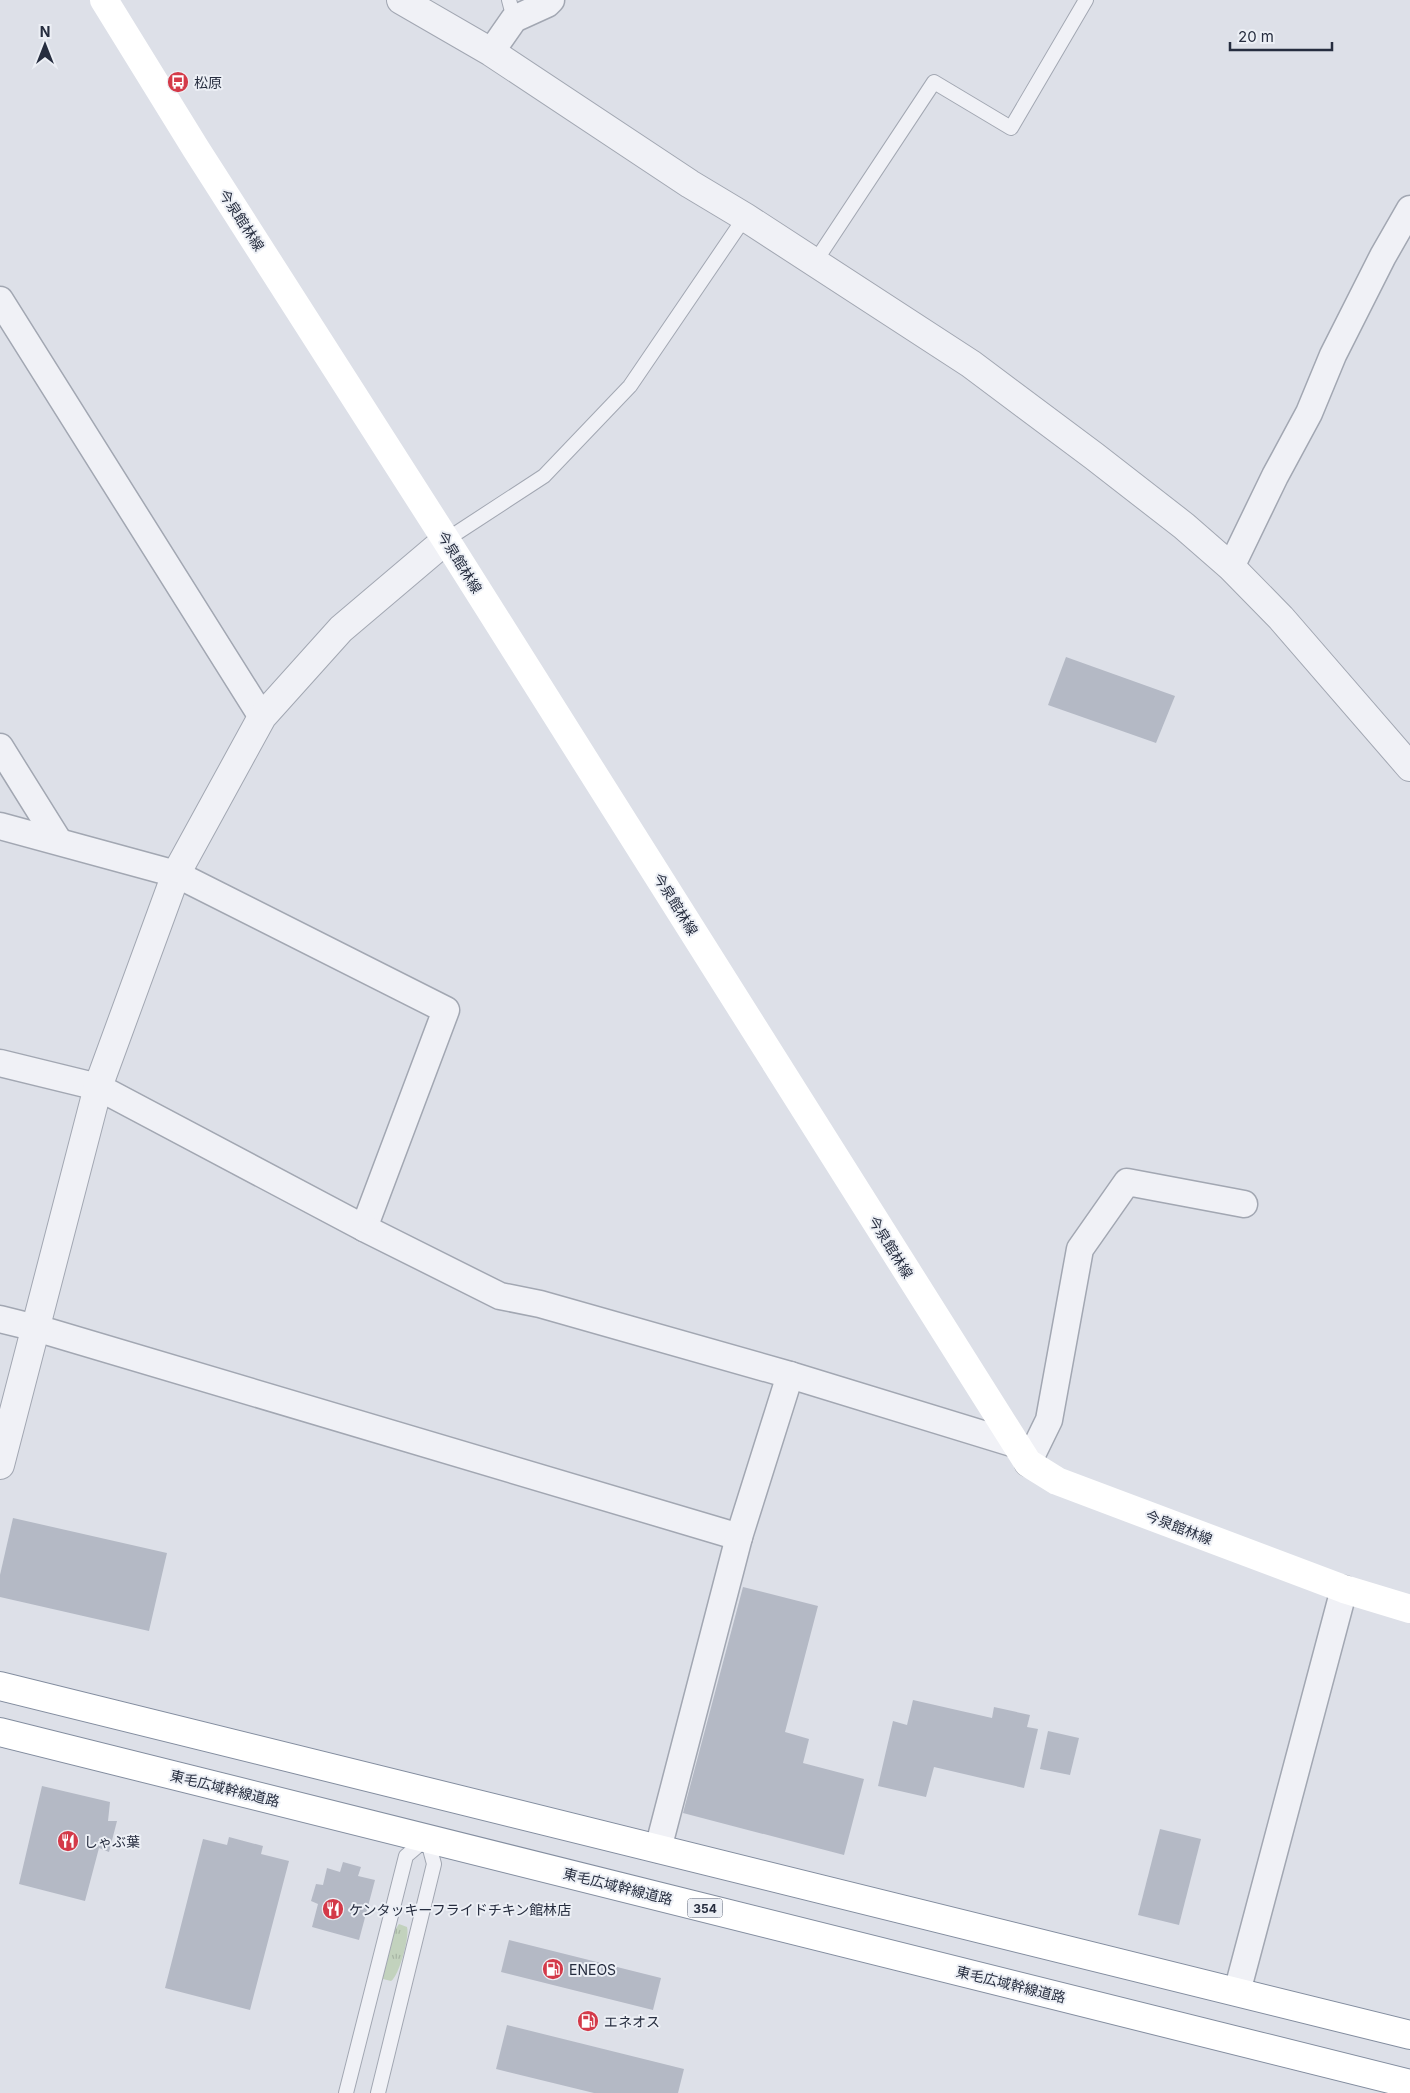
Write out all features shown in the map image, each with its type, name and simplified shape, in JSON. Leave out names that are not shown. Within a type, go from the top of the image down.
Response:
[{"type":"main road","name":"今泉館林線","points":[[104,0],[1021,1453],[1057,1481],[1344,1589],[1410,1609]]},
{"type":"main road","points":[[0,1686],[658,1850],[1410,2034]]},
{"type":"main road","name":"東毛広域幹線道路","points":[[0,1732],[1410,2084]]},
{"type":"street","points":[[401,0],[491,52],[690,184],[745,217],[971,364],[1161,508],[1230,567],[1280,618],[1410,767]]},
{"type":"street","points":[[491,52],[512,10],[547,4],[551,0]]},
{"type":"street","points":[[1230,567],[1309,413],[1333,355],[1383,256],[1410,209]]},
{"type":"street","points":[[0,300],[262,717]]},
{"type":"street","points":[[0,1465],[98,1087],[176,874],[262,717],[341,629],[446,540]]},
{"type":"street","points":[[0,746],[58,840]]},
{"type":"street","points":[[0,826],[58,840],[176,874],[446,1010],[364,1228]]},
{"type":"street","points":[[0,1063],[98,1087],[364,1228],[500,1296],[540,1304],[790,1375],[1021,1453],[1049,1420],[1080,1249],[1127,1182],[1244,1204]]},
{"type":"street","points":[[0,1319],[36,1328],[739,1537]]},
{"type":"street","points":[[658,1850],[739,1537],[790,1375]]},
{"type":"street","points":[[1237,1992],[1344,1589]]},
{"type":"lane","points":[[815,262],[934,82],[1011,128],[1086,0]]},
{"type":"lane","points":[[446,540],[544,476],[630,386],[745,217]]},
{"type":"lane","points":[[346,2093],[406,1856],[427,1838],[434,1864],[378,2093]]},
{"type":"green space","points":[[399,1924],[407,1927],[408,1932],[400,1964],[391,1981],[383,1979],[381,1974],[393,1933]]},
{"type":"building","points":[[1066,657],[1175,696],[1156,743],[1048,705]]},
{"type":"building","points":[[13,1518],[167,1553],[149,1631],[0,1597],[0,1575]]},
{"type":"building","points":[[743,1587],[818,1606],[785,1732],[809,1739],[803,1763],[864,1779],[844,1855],[683,1813]]},
{"type":"building","points":[[913,1700],[992,1718],[994,1707],[1030,1715],[1027,1727],[1038,1729],[1024,1788],[934,1767],[926,1797],[878,1786],[893,1721],[907,1725]]},
{"type":"building","points":[[1048,1731],[1079,1738],[1070,1775],[1040,1769]]},
{"type":"building","points":[[42,1786],[110,1802],[108,1821],[117,1821],[109,1852],[99,1848],[85,1901],[19,1884]]},
{"type":"building","points":[[1160,1829],[1201,1839],[1179,1925],[1138,1915]]},
{"type":"building","points":[[229,1837],[263,1846],[261,1854],[289,1861],[250,2010],[165,1988],[203,1839],[227,1845]]},
{"type":"building","points":[[343,1862],[361,1867],[358,1876],[375,1880],[359,1940],[312,1927],[318,1904],[311,1901],[316,1884],[323,1885],[327,1868],[340,1872]]},
{"type":"building","points":[[509,1940],[661,1978],[653,2010],[501,1972]]},
{"type":"building","points":[[507,2025],[684,2069],[678,2093],[594,2093],[496,2069]]},
{"type":"place","name":"松原","points":[[178,82]]},
{"type":"place","name":"しゃぶ葉","points":[[68,1841]]},
{"type":"place","name":"ケンタッキーフライドチキン館林店","points":[[333,1909]]},
{"type":"place","name":"ENEOS","points":[[553,1969]]},
{"type":"place","name":"エネオス","points":[[588,2021]]}]
